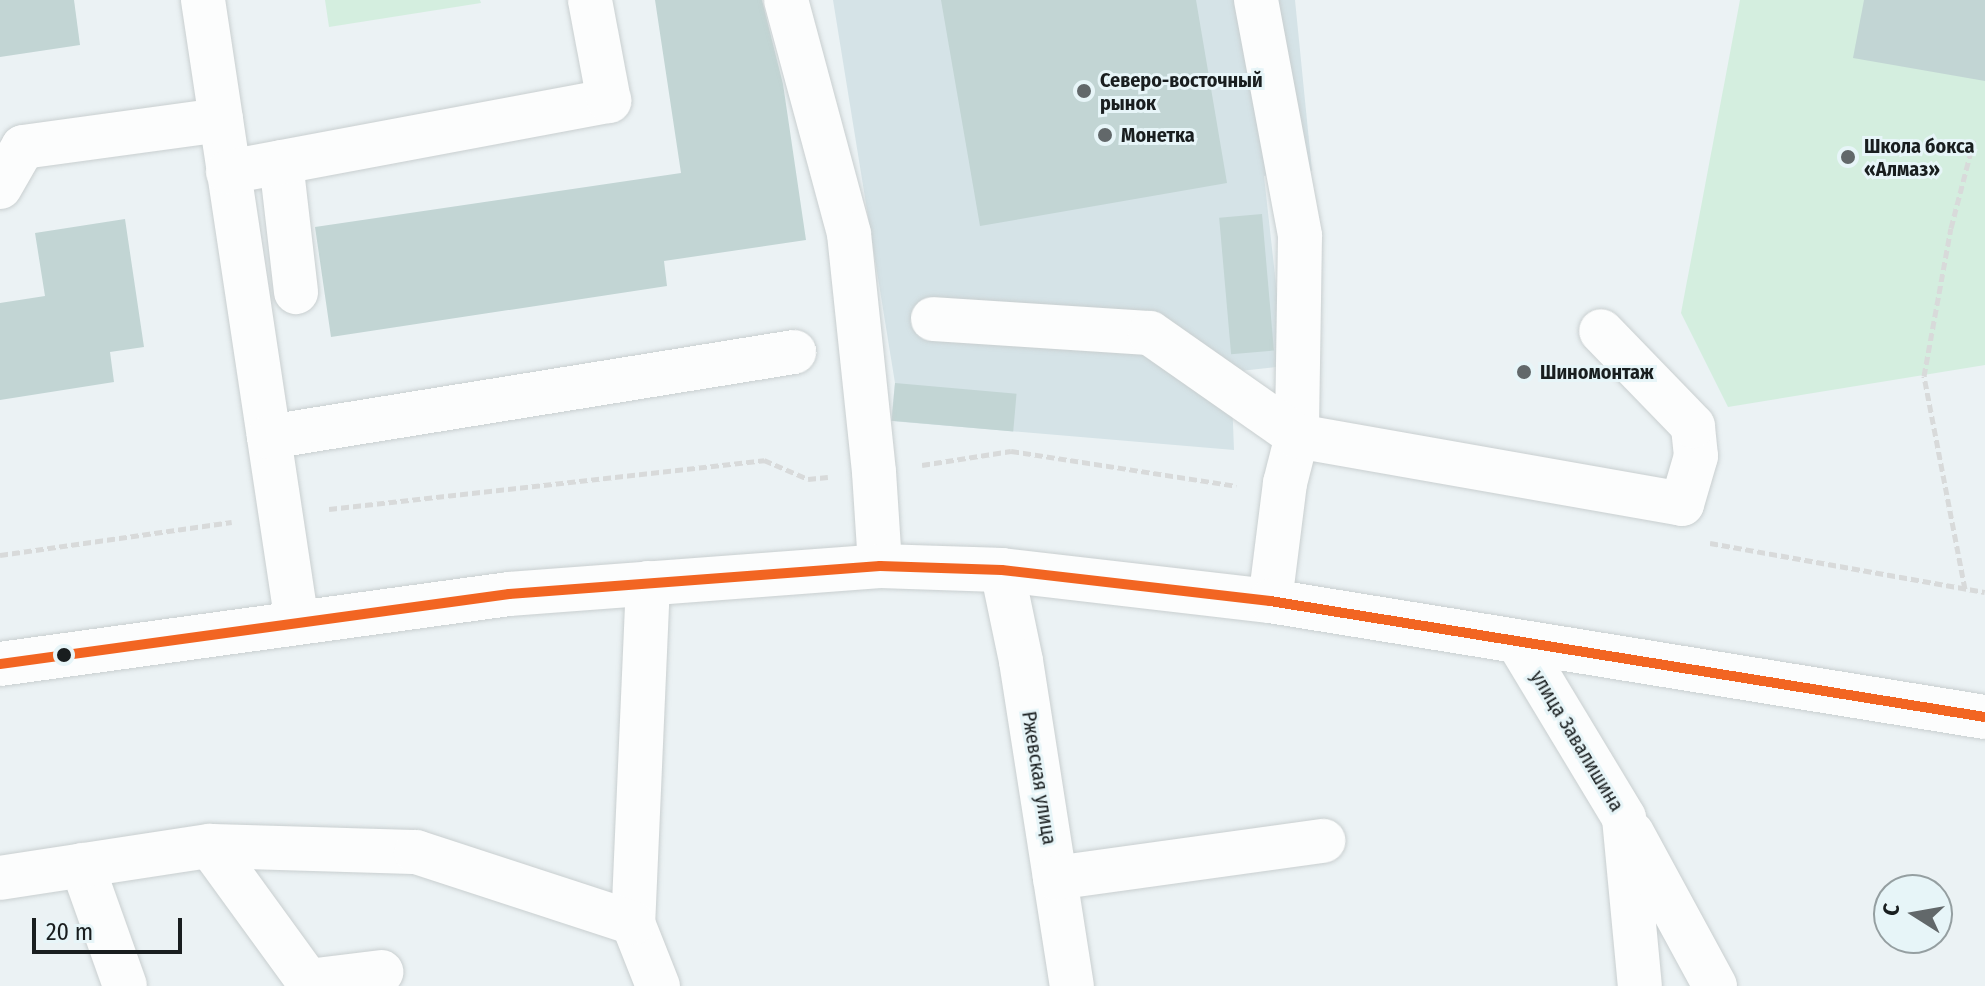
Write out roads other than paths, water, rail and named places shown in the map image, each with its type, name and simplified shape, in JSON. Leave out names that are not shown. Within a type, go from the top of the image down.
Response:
[{"type":"main road","points":[[203,0],[297,623]]},
{"type":"main road","points":[[228,172],[609,101],[590,0]]},
{"type":"main road","points":[[786,0],[849,234],[874,472],[880,566]]},
{"type":"main road","points":[[1256,0],[1300,236],[1297,436],[1285,483],[1270,601]]},
{"type":"main road","points":[[1,183],[23,147],[221,120]]},
{"type":"main road","points":[[281,162],[296,292]]},
{"type":"main road","points":[[933,319],[1150,333],[1297,436],[1682,504],[1696,456],[1693,426],[1601,331]]},
{"type":"main road","points":[[269,437],[794,352]]},
{"type":"main road","points":[[0,664],[509,594],[880,566],[1002,570],[1270,601],[1985,717]]},
{"type":"main road","name":"Ржевская улица","points":[[1002,570],[1021,661],[1072,986]]},
{"type":"main road","points":[[648,583],[633,923],[658,986]]},
{"type":"main road","name":"улица Завалишина","points":[[1518,642],[1624,818],[1640,986]]},
{"type":"main road","points":[[1624,818],[1715,986]]},
{"type":"main road","points":[[1055,878],[1323,841]]},
{"type":"main road","points":[[0,878],[210,846],[416,852],[633,923]]},
{"type":"main road","points":[[210,846],[308,981],[381,972]]},
{"type":"main road","points":[[82,865],[125,986]]},
{"type":"place","name":"Северо-восточный рынок","points":[[1084,91]]},
{"type":"place","name":"Монетка","points":[[1105,135]]},
{"type":"place","name":"Школа бокса «Алмаз»","points":[[1848,157]]},
{"type":"place","name":"Шиномонтаж","points":[[1524,372]]}]
